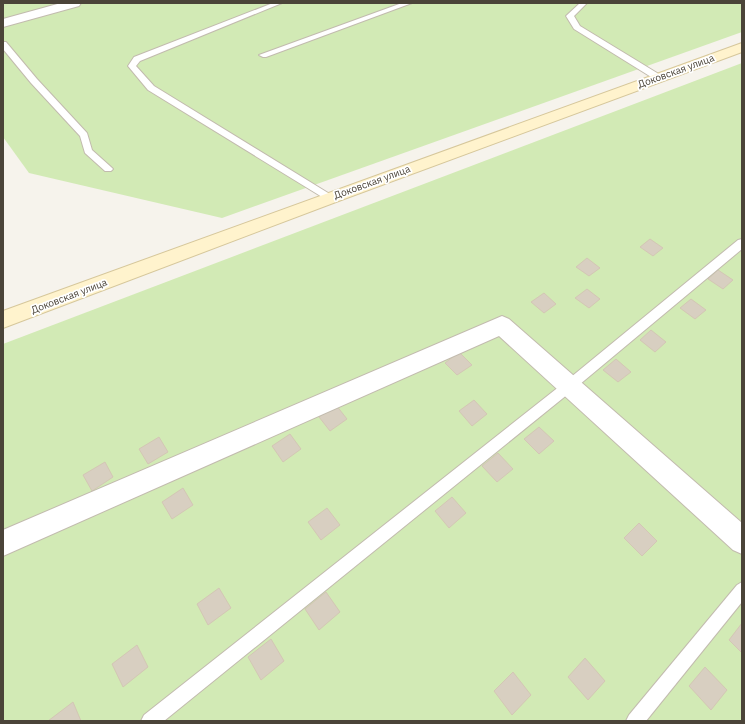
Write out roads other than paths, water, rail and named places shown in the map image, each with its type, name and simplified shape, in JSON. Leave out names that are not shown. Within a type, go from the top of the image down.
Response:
[{"type":"street","points":[[3,23],[75,3]]},
{"type":"street","name":"Доковская улица","points":[[3,320],[742,47]]},
{"type":"street","points":[[3,543],[502,325],[742,541]]},
{"type":"lane","points":[[279,3],[137,60],[132,66],[151,88],[330,198]]},
{"type":"lane","points":[[263,54],[409,3]]},
{"type":"lane","points":[[584,3],[570,16],[577,27],[659,78]]},
{"type":"lane","points":[[3,44],[34,81],[84,134],[88,151],[108,169]]},
{"type":"lane","points":[[150,721],[569,386],[742,243]]},
{"type":"lane","points":[[635,721],[742,590]]}]
